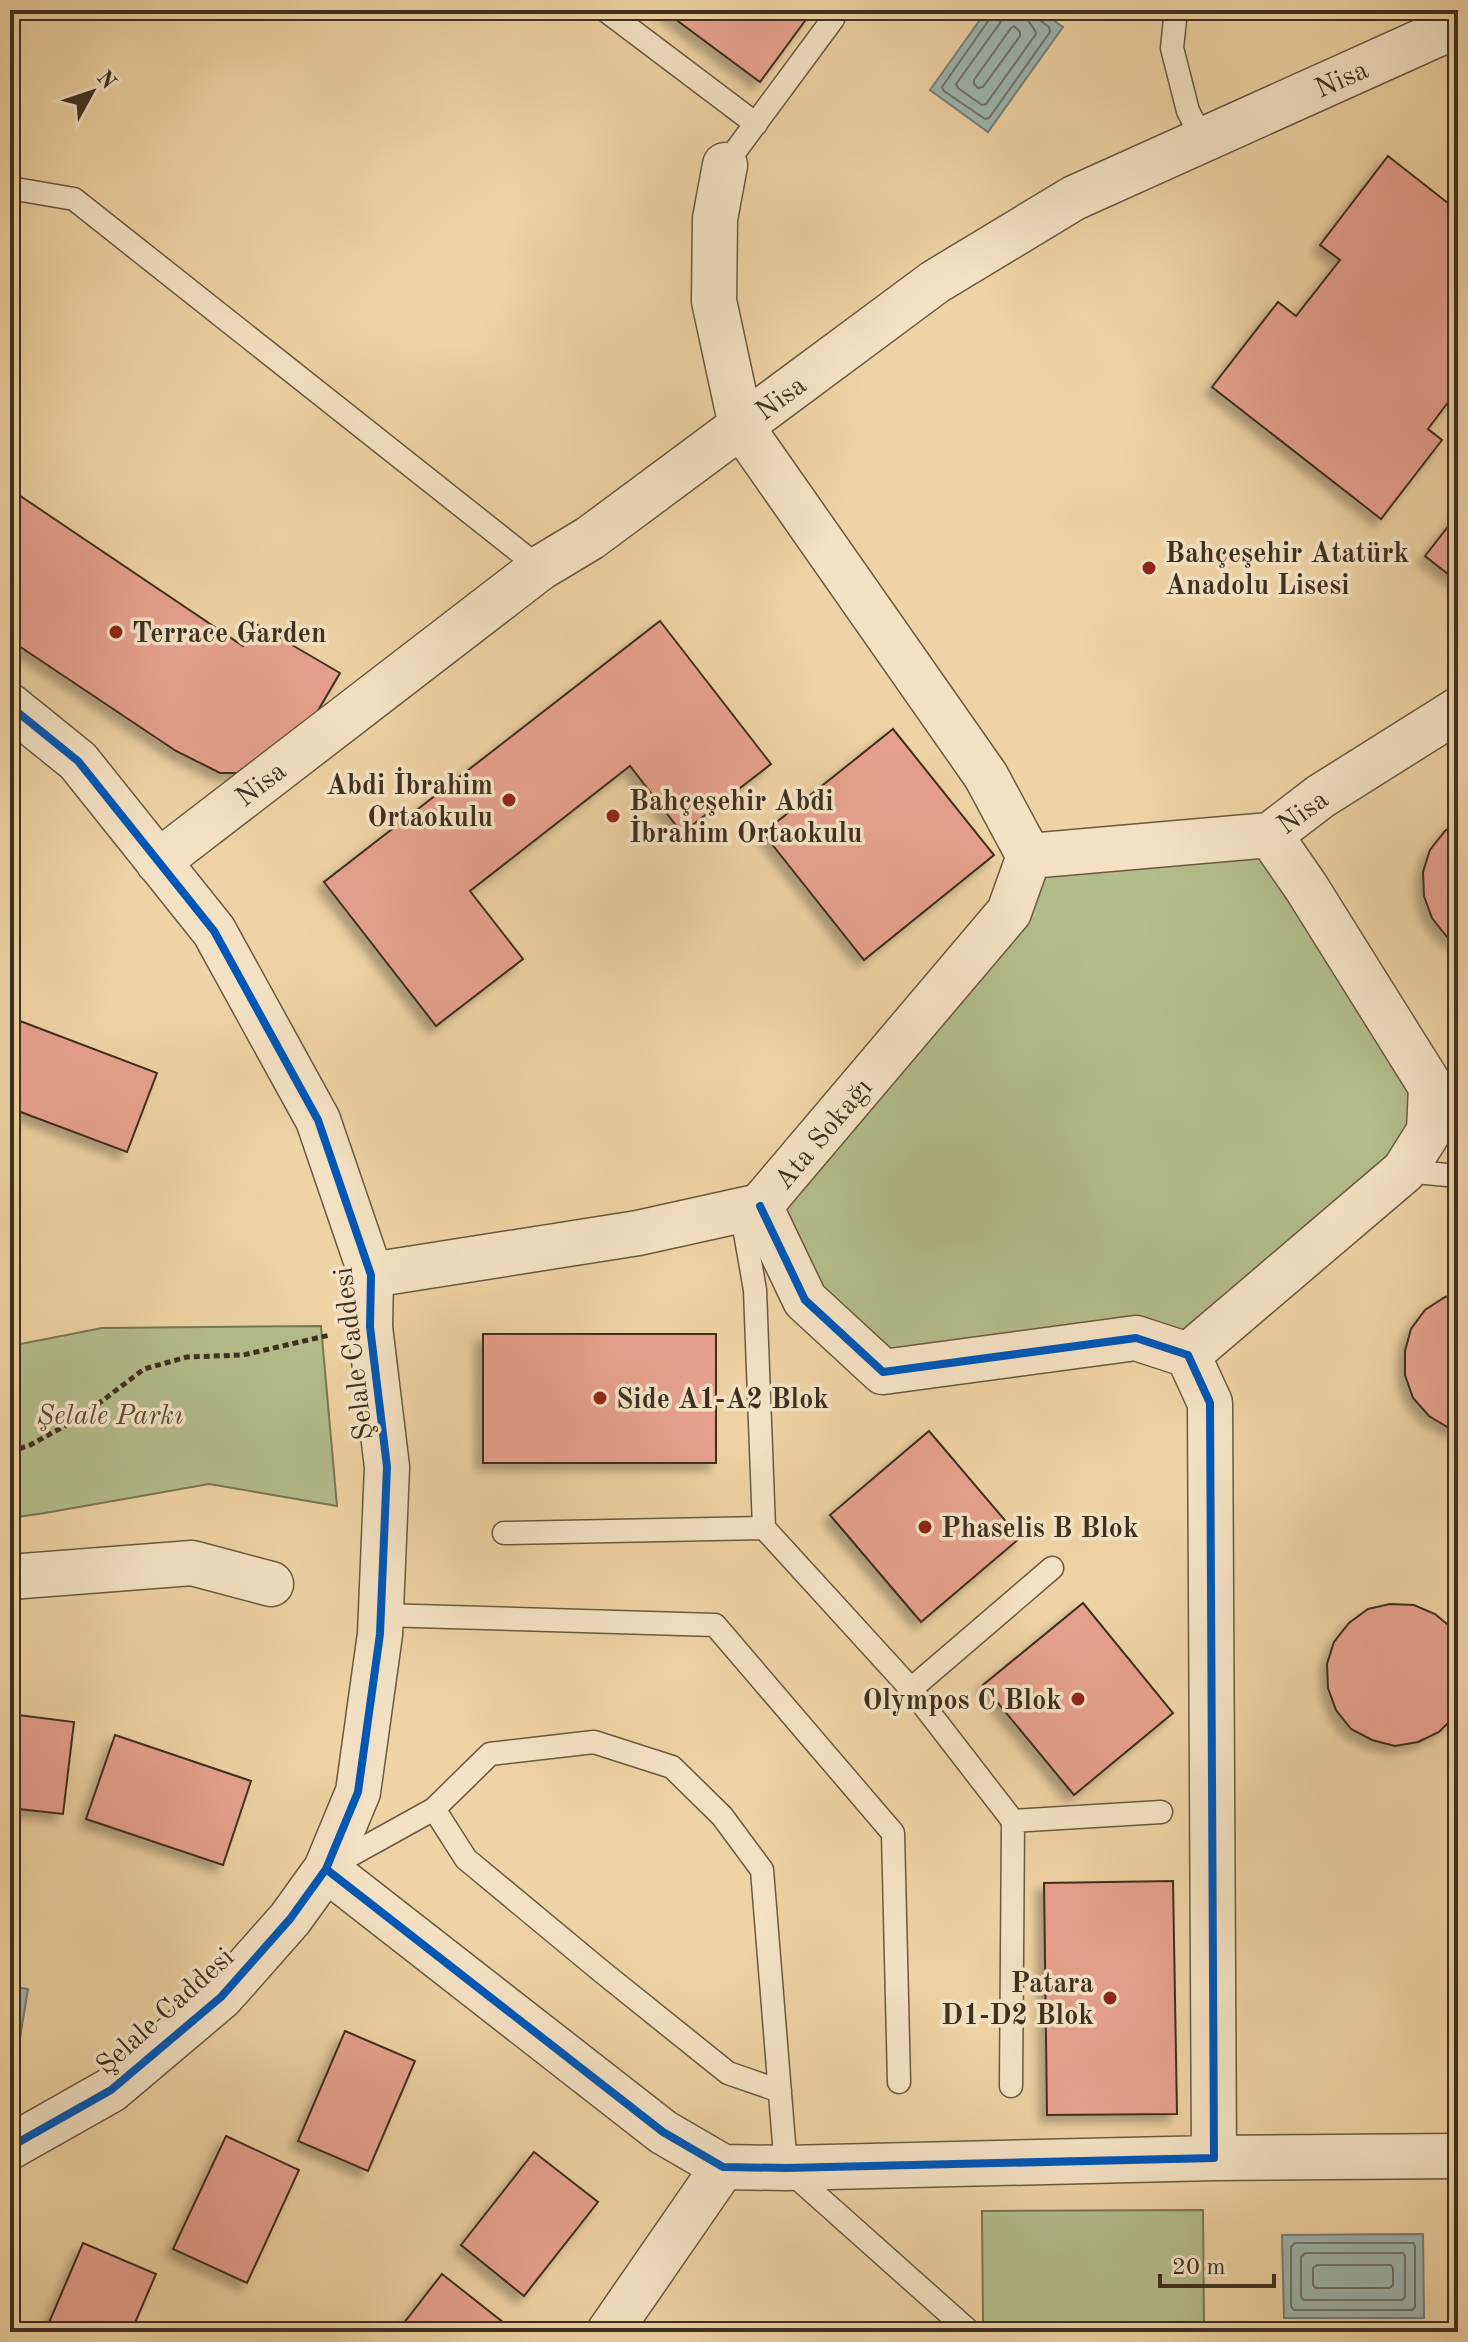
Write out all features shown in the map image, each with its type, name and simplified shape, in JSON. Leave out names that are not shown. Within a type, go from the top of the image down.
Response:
[{"type":"street","name":"Nisa","points":[[158,862],[540,568],[590,538],[935,282],[1074,198],[1458,25]]},
{"type":"street","points":[[725,165],[715,219],[714,301],[741,426],[986,776],[1029,856]]},
{"type":"street","name":"Şelale Caddesi","points":[[10,706],[78,761],[214,931],[318,1120],[371,1275],[370,1327],[387,1467],[380,1634],[358,1792],[326,1869],[290,1919],[221,1997],[111,2090],[10,2147]]},
{"type":"street","name":"Nisa","points":[[1029,856],[1270,835],[1321,796],[1458,710]]},
{"type":"street","points":[[1188,1355],[1404,1171],[1429,1131],[1431,1087],[1270,835]]},
{"type":"street","name":"Ata Sokağı","points":[[751,1208],[1009,912],[1029,856]]},
{"type":"street","points":[[371,1275],[638,1233],[751,1208],[805,1300],[883,1372],[1136,1338],[1188,1355],[1210,1403],[1214,2158]]},
{"type":"street","points":[[10,1577],[192,1563],[271,1584]]},
{"type":"street","points":[[326,1869],[663,2132],[723,2167],[1458,2156]]},
{"type":"street","points":[[609,2332],[723,2167]]},
{"type":"lane","points":[[605,10],[756,124]]},
{"type":"lane","points":[[1176,10],[1172,48],[1188,111],[1203,140]]},
{"type":"lane","points":[[725,165],[833,19]]},
{"type":"lane","points":[[10,188],[74,199],[540,568]]},
{"type":"lane","points":[[1404,1171],[1458,1176]]},
{"type":"lane","points":[[751,1208],[764,1528],[911,1689],[1013,1821],[1011,2086]]},
{"type":"lane","points":[[504,1533],[764,1528]]},
{"type":"lane","points":[[911,1689],[1052,1568]]},
{"type":"lane","points":[[381,1615],[715,1625],[893,1833],[899,2082]]},
{"type":"lane","points":[[326,1869],[434,1809],[490,1754],[594,1742],[672,1767],[722,1816],[762,1870],[786,2168],[970,2332]]},
{"type":"lane","points":[[434,1809],[466,1859],[601,1971],[728,2073],[780,2091]]},
{"type":"lane","points":[[1013,1821],[1161,1812]]},
{"type":"path","points":[[10,1452],[30,1445],[81,1417],[144,1369],[187,1357],[243,1355],[370,1327]]},
{"type":"green space","points":[[1270,835],[1306,887],[1429,1131],[1188,1355],[883,1372],[760,1206],[1029,856]]},
{"type":"green space","name":"Şelale Parkı","points":[[321,1326],[337,1506],[209,1484],[10,1518],[10,1346],[102,1328]]},
{"type":"green space","points":[[1203,2210],[1204,2324],[983,2324],[982,2211]]},
{"type":"water","points":[[987,10],[1039,10],[1063,27],[988,132],[930,90]]},
{"type":"water","points":[[10,1986],[28,1989],[20,2038],[10,2036]]},
{"type":"water","points":[[1423,2234],[1424,2318],[1284,2318],[1282,2235]]},
{"type":"building","points":[[663,10],[813,10],[760,82]]},
{"type":"building","name":"Bahçeşehir Atatürk Anadolu Lisesi","points":[[1388,156],[1458,211],[1458,389],[1428,429],[1442,440],[1381,519],[1212,387],[1278,302],[1296,316],[1340,260],[1320,245]]},
{"type":"building","name":"Terrace Garden","points":[[10,489],[243,646],[256,624],[340,673],[303,736],[245,773],[220,773],[176,751],[10,640]]},
{"type":"building","points":[[1458,514],[1458,582],[1425,556]]},
{"type":"building","name":"Abdi İbrahim Ortaokulu","points":[[660,621],[771,764],[682,833],[630,766],[470,891],[523,959],[436,1026],[324,882]]},
{"type":"building","points":[[893,729],[994,855],[864,960],[763,833]]},
{"type":"building","points":[[1458,821],[1458,943],[1447,937],[1432,918],[1424,896],[1423,872],[1430,850],[1445,831]]},
{"type":"building","points":[[20,1021],[157,1073],[127,1152],[10,1108],[10,1049]]},
{"type":"building","points":[[1458,1294],[1458,1430],[1429,1416],[1413,1398],[1405,1375],[1405,1351],[1411,1329],[1425,1310],[1445,1297]]},
{"type":"building","name":"Side A1-A2 Blok","points":[[483,1334],[716,1334],[716,1463],[483,1463]]},
{"type":"building","name":"Phaselis B Blok","points":[[929,1431],[1020,1538],[921,1622],[830,1515]]},
{"type":"building","name":"Olympos C Blok","points":[[1083,1603],[1173,1713],[1074,1795],[983,1685]]},
{"type":"building","points":[[1390,1604],[1414,1605],[1435,1614],[1453,1629],[1458,1639],[1458,1710],[1455,1716],[1439,1732],[1418,1742],[1395,1746],[1372,1740],[1351,1729],[1336,1710],[1328,1688],[1327,1664],[1334,1642],[1349,1623],[1368,1609]]},
{"type":"building","points":[[10,1714],[74,1722],[63,1814],[10,1808]]},
{"type":"building","points":[[115,1735],[251,1781],[223,1865],[86,1819]]},
{"type":"building","name":"Patara D1-D2 Blok","points":[[1173,1881],[1177,2114],[1047,2115],[1044,1883]]},
{"type":"building","points":[[345,2031],[415,2061],[368,2171],[298,2141]]},
{"type":"building","points":[[226,2136],[299,2170],[247,2283],[173,2249]]},
{"type":"building","points":[[534,2152],[598,2202],[524,2296],[461,2245]]},
{"type":"building","points":[[83,2243],[156,2274],[131,2332],[45,2332]]},
{"type":"building","points":[[442,2274],[504,2323],[497,2332],[397,2332]]},
{"type":"cycle path","points":[[10,706],[78,761],[214,931],[318,1120],[371,1275],[370,1327],[387,1467],[380,1634],[358,1792],[326,1869],[290,1919],[221,1997],[111,2090],[10,2147]]},
{"type":"cycle path","points":[[326,1869],[663,2132],[723,2167],[1214,2158],[1210,1403],[1188,1355],[1136,1338],[883,1372],[805,1300],[760,1206]]},
{"type":"place","name":"Bahçeşehir Atatürk Anadolu Lisesi","points":[[1149,568]]},
{"type":"place","name":"Terrace Garden","points":[[116,632]]},
{"type":"place","name":"Abdi İbrahim Ortaokulu","points":[[509,800]]},
{"type":"place","name":"Bahçeşehir Abdi İbrahim Ortaokulu","points":[[613,816]]},
{"type":"place","name":"Side A1-A2 Blok","points":[[600,1398]]},
{"type":"place","name":"Phaselis B Blok","points":[[925,1527]]},
{"type":"place","name":"Olympos C Blok","points":[[1078,1699]]},
{"type":"place","name":"Patara D1-D2 Blok","points":[[1110,1998]]}]
